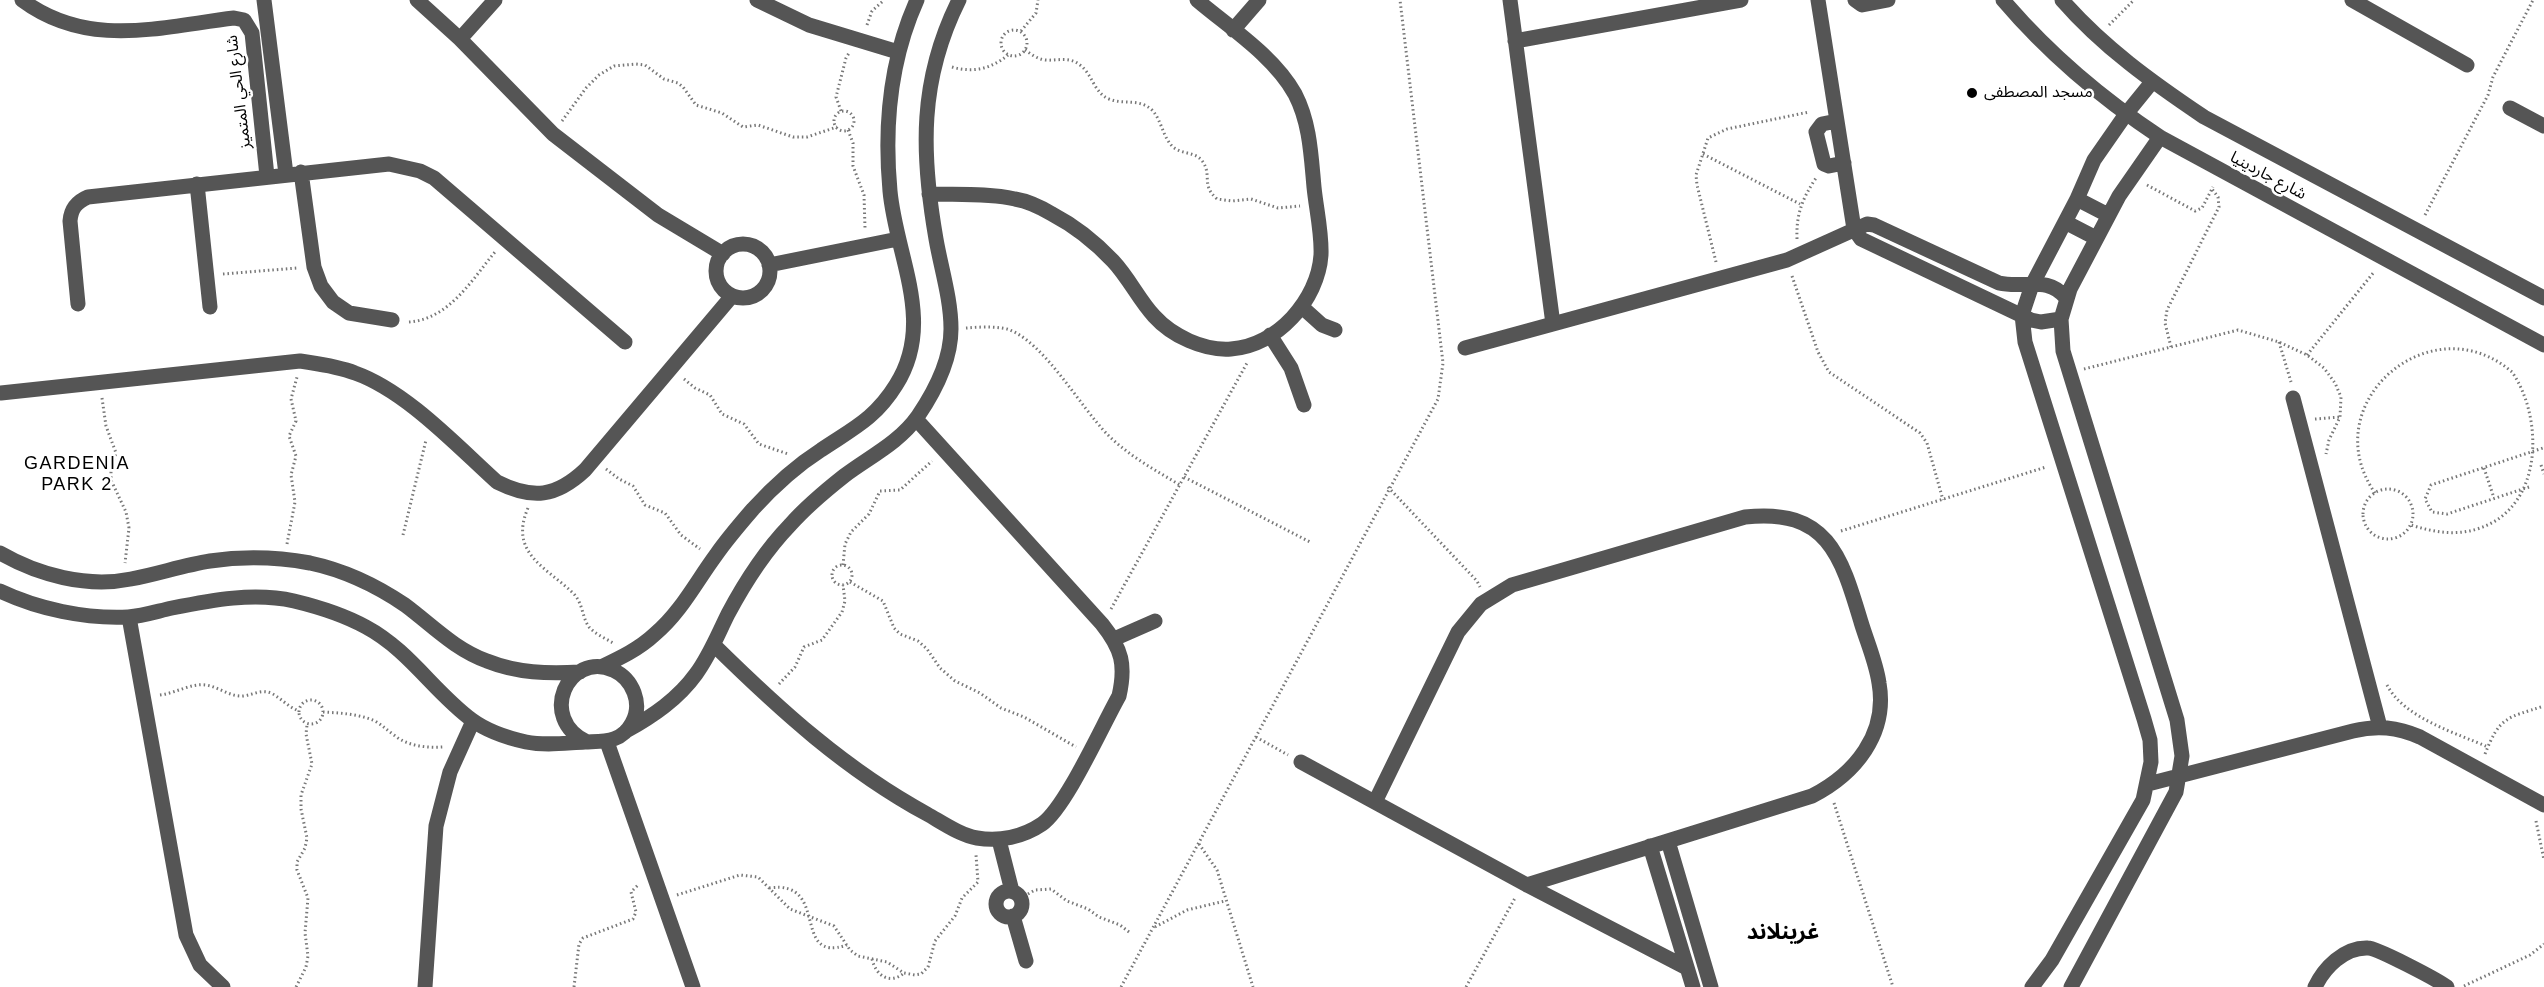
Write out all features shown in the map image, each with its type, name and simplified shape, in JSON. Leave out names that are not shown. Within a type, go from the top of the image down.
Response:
[{"type":"street","name":"شارع الحي المتميز","points":[[22,0],[60,22],[95,30],[130,30],[234,18],[244,20],[252,33],[267,176]]},
{"type":"street","points":[[264,0],[276,103],[314,267],[321,286],[333,302],[349,313],[392,320]]},
{"type":"street","points":[[417,0],[460,39],[553,134],[672,225],[723,254]]},
{"type":"street","points":[[460,39],[495,0]]},
{"type":"street","points":[[757,0],[809,25],[898,52]]},
{"type":"street","points":[[0,553],[19,564],[54,576],[91,581],[129,580],[209,561],[243,557],[278,558],[323,567],[376,588],[405,606],[457,647],[486,661],[517,670],[548,674],[580,672],[601,667],[629,654],[655,635],[676,613],[716,555],[766,495],[802,463],[853,431],[879,409],[897,384],[909,357],[915,328],[913,298],[898,239],[890,193],[888,146],[890,99],[898,52],[917,0]]},
{"type":"street","points":[[0,591],[50,608],[89,615],[129,616],[215,599],[251,597],[291,601],[330,611],[367,627],[399,650],[473,721],[499,734],[528,742],[558,744],[607,742],[618,738],[676,697],[696,674],[714,645],[745,583],[790,525],[816,498],[897,438],[916,419],[934,392],[942,372],[951,329],[948,297],[929,194],[926,139],[928,106],[934,63],[959,0]]},
{"type":"street","points":[[929,194],[1016,199],[1052,214],[1085,235],[1114,262],[1154,317],[1176,334],[1202,346],[1230,349],[1264,339],[1282,328],[1302,307],[1314,282],[1321,255],[1310,141],[1304,116],[1294,93],[1280,72],[1197,0]]},
{"type":"street","points":[[1233,30],[1259,0]]},
{"type":"street","points":[[1510,0],[1553,324]]},
{"type":"street","points":[[1515,41],[1741,0]]},
{"type":"street","points":[[1818,0],[1854,229],[1862,239],[2022,315],[2041,322],[2061,319]]},
{"type":"street","points":[[1855,0],[1862,5],[1888,0]]},
{"type":"street","name":"شارع جاردينيا","points":[[2002,0],[2066,66],[2126,114],[2160,136],[2544,345]]},
{"type":"street","name":"شارع جاردينيا","points":[[2062,0],[2098,36],[2152,82],[2204,117],[2544,298]]},
{"type":"street","points":[[2352,0],[2468,65]]},
{"type":"street","points":[[2032,987],[2059,949],[2143,800],[2151,762],[2150,740],[2025,342],[2022,315],[2032,285],[2077,199],[2094,160],[2152,82]]},
{"type":"street","points":[[261,105],[276,103]]},
{"type":"street","points":[[2510,108],[2544,126]]},
{"type":"street","points":[[1836,114],[1817,129],[1822,160],[1826,166],[1844,163]]},
{"type":"street","points":[[2071,987],[2169,807],[2180,775],[2182,747],[2177,720],[2063,351],[2061,319],[2066,298],[2108,215],[2160,136]]},
{"type":"street","points":[[78,304],[70,221],[74,206],[88,197],[389,164],[420,171],[434,178],[625,342]]},
{"type":"street","points":[[197,184],[210,307]]},
{"type":"street","points":[[2077,199],[2108,215]]},
{"type":"street","points":[[2065,222],[2096,238]]},
{"type":"street","points":[[1466,348],[1794,258],[1867,224],[1874,225],[1999,283],[2052,285],[2066,298]]},
{"type":"street","points":[[770,265],[898,239]]},
{"type":"street","points":[[749,245],[758,249],[770,265],[768,281],[757,294],[749,297],[732,296],[719,282],[718,262],[730,248],[749,245]]},
{"type":"street","points":[[0,395],[300,361],[329,365],[364,377],[405,401],[497,482],[515,491],[534,494],[553,492],[571,483],[594,459],[732,296]]},
{"type":"street","points":[[1302,307],[1322,325],[1335,330]]},
{"type":"street","points":[[1264,339],[1291,368],[1304,405]]},
{"type":"street","points":[[2293,398],[2380,727]]},
{"type":"street","points":[[714,645],[768,698],[825,748],[866,778],[909,804],[975,838],[999,840],[1022,835],[1043,823],[1059,806],[1119,696],[1123,677],[1121,658],[1114,639],[916,419]]},
{"type":"street","points":[[1375,802],[1458,632],[1481,604],[1512,585],[1745,517],[1766,514],[1786,517],[1806,525],[1822,537],[1836,552],[1845,571],[1879,683],[1880,707],[1875,730],[1865,751],[1851,770],[1833,785],[1812,796],[1525,884]]},
{"type":"street","points":[[129,616],[186,935],[200,965],[223,987]]},
{"type":"street","points":[[1114,639],[1155,621]]},
{"type":"street","points":[[601,667],[621,675],[634,691],[636,712],[626,731]]},
{"type":"street","points":[[580,672],[565,688],[561,709],[563,720],[569,729],[587,742]]},
{"type":"street","points":[[425,987],[436,826],[444,789],[460,746],[473,721]]},
{"type":"street","points":[[2148,784],[2353,731],[2380,727],[2408,732],[2538,801]]},
{"type":"street","points":[[607,742],[693,987]]},
{"type":"street","points":[[1301,762],[1525,884],[1687,968]]},
{"type":"street","points":[[999,840],[1021,909],[1013,916]]},
{"type":"street","points":[[1668,841],[1711,987]]},
{"type":"street","points":[[1650,846],[1693,987]]},
{"type":"street","points":[[1013,916],[1001,914],[996,902],[1004,892],[1016,894]]},
{"type":"street","points":[[1013,916],[1026,961]]},
{"type":"street","points":[[2315,987],[2321,975],[2334,961],[2351,951],[2370,947],[2447,987]]},
{"type":"path","points":[[841,111],[836,97],[846,58],[861,41],[872,11],[884,0]]},
{"type":"path","points":[[1021,31],[1036,14],[1038,0]]},
{"type":"path","points":[[1121,987],[1388,487],[1438,399],[1443,363],[1400,0]]},
{"type":"path","points":[[2098,36],[2134,0]]},
{"type":"path","points":[[2417,230],[2488,95],[2493,77],[2533,0]]},
{"type":"path","points":[[1008,55],[1001,48],[1000,39],[1011,29],[1021,31]]},
{"type":"path","points":[[934,63],[962,70],[974,71],[986,68],[1008,55],[1018,55],[1025,50],[1027,42],[1021,31]]},
{"type":"path","points":[[1025,50],[1045,60],[1065,58],[1076,62],[1089,73],[1097,89],[1108,99],[1144,105],[1159,119],[1174,148],[1202,160],[1206,169],[1207,187],[1216,199],[1223,201],[1251,199],[1278,208],[1316,202]]},
{"type":"path","points":[[553,134],[586,88],[599,75],[614,66],[624,64],[645,65],[664,79],[683,87],[696,105],[729,117],[743,127],[758,125],[793,137],[807,138],[837,127],[848,130]]},
{"type":"path","points":[[837,127],[836,116],[841,111]]},
{"type":"path","points":[[841,111],[849,112],[854,118],[853,125],[848,130]]},
{"type":"path","points":[[1721,279],[1697,186],[1696,175],[1708,138],[1716,133],[1836,114]]},
{"type":"path","points":[[848,130],[853,143],[853,166],[864,195],[867,245]]},
{"type":"path","points":[[1703,154],[1800,204]]},
{"type":"path","points":[[1826,166],[1800,204],[1794,258],[1822,363],[1838,379],[1920,433],[1927,443],[1942,500]]},
{"type":"path","points":[[2132,176],[2195,211],[2202,208],[2222,171]]},
{"type":"path","points":[[2171,347],[2165,317],[2219,207],[2218,197],[2212,189]]},
{"type":"path","points":[[392,320],[420,321],[446,310],[506,240]]},
{"type":"path","points":[[2307,355],[2385,259]]},
{"type":"path","points":[[207,275],[314,267]]},
{"type":"path","points":[[951,329],[986,327],[1008,330],[1030,344],[1045,357],[1108,435],[1141,461],[1180,485]]},
{"type":"path","points":[[1102,624],[1264,339]]},
{"type":"path","points":[[2279,342],[2289,369],[2293,398]]},
{"type":"path","points":[[2375,493],[2366,480],[2361,466],[2358,453],[2359,424],[2368,398],[2385,375],[2396,366],[2422,353],[2435,350],[2464,350],[2484,355],[2503,365],[2527,390]]},
{"type":"path","points":[[278,558],[287,543],[295,502],[291,476],[296,456],[289,436],[296,422],[291,399],[300,361]]},
{"type":"path","points":[[671,369],[695,388],[710,395],[722,414],[744,424],[759,444],[788,454],[802,463]]},
{"type":"path","points":[[100,382],[106,426],[116,453],[111,469],[111,480],[126,512],[129,528],[129,545],[124,561],[129,580]]},
{"type":"path","points":[[2299,421],[2340,417]]},
{"type":"path","points":[[403,535],[430,423]]},
{"type":"path","points":[[2531,486],[2446,514],[2432,512],[2427,506],[2427,491],[2431,485],[2543,448],[2541,455]]},
{"type":"path","points":[[843,565],[845,544],[850,532],[868,514],[880,491],[900,490],[908,485],[943,449]]},
{"type":"path","points":[[594,459],[618,479],[633,486],[645,505],[665,513],[681,535],[703,552],[716,555]]},
{"type":"path","points":[[1822,537],[2062,462]]},
{"type":"path","points":[[2538,469],[2540,463],[2544,474]]},
{"type":"path","points":[[2484,468],[2494,498]]},
{"type":"path","points":[[1184,477],[1312,543]]},
{"type":"path","points":[[2411,525],[2443,533],[2478,529],[2508,513],[2534,481]]},
{"type":"path","points":[[1388,487],[1477,581],[1481,589],[1481,604]]},
{"type":"path","points":[[2389,489],[2402,493],[2411,504],[2413,518],[2411,525],[2399,537],[2382,539],[2368,530],[2364,522],[2364,506],[2375,493],[2389,489]]},
{"type":"path","points":[[534,494],[523,519],[523,533],[531,558],[574,595],[582,607],[590,629],[629,654]]},
{"type":"path","points":[[843,565],[852,573],[850,582]]},
{"type":"path","points":[[843,565],[835,568],[832,575],[835,582],[843,585],[850,582]]},
{"type":"path","points":[[850,582],[883,601],[894,628],[900,634],[918,641],[927,649],[940,668],[955,681],[1088,754]]},
{"type":"path","points":[[768,698],[795,667],[804,647],[822,640],[842,612],[845,602],[843,585]]},
{"type":"path","points":[[143,697],[174,693],[196,685],[206,685],[241,696],[259,691],[269,692],[290,708],[299,711]]},
{"type":"path","points":[[307,724],[299,717],[299,711],[304,702],[314,700],[319,703],[323,712]]},
{"type":"path","points":[[2479,769],[2493,734],[2503,721],[2544,706]]},
{"type":"path","points":[[307,724],[318,722],[323,712]]},
{"type":"path","points":[[323,712],[350,714],[373,720],[396,737],[414,745],[430,748],[460,746]]},
{"type":"path","points":[[296,987],[306,967],[308,956],[305,933],[308,898],[297,870],[307,837],[301,809],[301,795],[312,764],[306,734],[307,724]]},
{"type":"path","points":[[1256,737],[1301,762]]},
{"type":"path","points":[[1833,785],[1837,816],[1893,987]]},
{"type":"path","points":[[2538,801],[2544,860]]},
{"type":"path","points":[[662,900],[740,875],[758,877],[790,909],[834,926],[858,956],[887,962],[904,973],[921,974],[928,967],[935,942],[955,916],[962,898],[978,882],[975,838]]},
{"type":"path","points":[[1199,844],[1217,870],[1253,987]]},
{"type":"path","points":[[574,987],[579,944],[583,938],[633,919],[636,912],[631,892],[636,885],[653,875]]},
{"type":"path","points":[[1466,987],[1525,884]]},
{"type":"path","points":[[768,888],[783,887],[796,893],[806,904],[812,934],[823,945],[831,948],[847,945]]},
{"type":"path","points":[[1016,894],[1051,889],[1067,902],[1088,909],[1098,917],[1120,925],[1129,932]]},
{"type":"path","points":[[1152,929],[1187,910],[1225,901]]},
{"type":"path","points":[[2463,987],[2530,955],[2544,944]]},
{"type":"path","points":[[872,959],[878,974],[884,978],[898,978],[904,973]]},
{"type":"place","name":"مسجد المصطفى","points":[[1972,93]]},
{"type":"district","name":"GARDENIA PARK 2","points":[[77,474]]},
{"type":"district","name":"غرينلاند","points":[[1783,933]]}]
